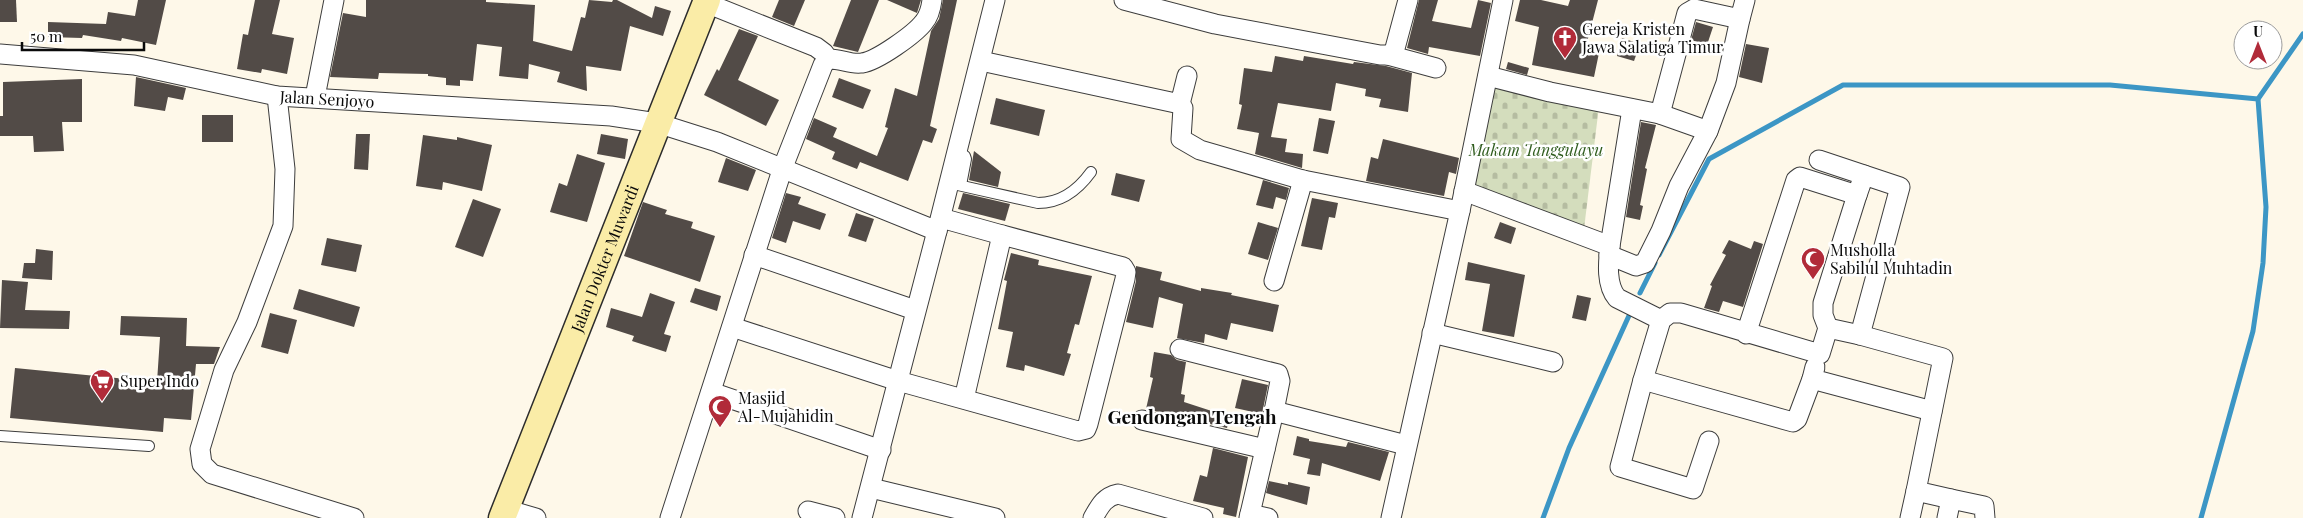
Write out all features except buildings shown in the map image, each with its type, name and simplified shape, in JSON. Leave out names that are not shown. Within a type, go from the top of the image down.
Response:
[{"type":"street","points":[[315,97],[334,0]]},
{"type":"street","points":[[670,518],[783,167],[823,64],[828,59],[837,58],[852,63],[863,63],[878,58],[923,23],[932,0]]},
{"type":"street","points":[[862,518],[881,450],[915,310],[939,224],[955,184],[957,150],[995,0]]},
{"type":"street","points":[[1124,0],[1215,24],[1388,55],[1436,68]]},
{"type":"street","points":[[1388,55],[1394,52],[1397,46],[1408,0]]},
{"type":"street","points":[[1391,518],[1460,211],[1503,0]]},
{"type":"street","points":[[1464,192],[1609,250],[1636,266],[1645,263],[1661,231],[1679,186],[1708,131],[1726,83],[1745,0]]},
{"type":"street","points":[[707,1],[816,47],[828,59]]},
{"type":"street","name":"Jalan Dokter Muwardi","points":[[504,514],[657,123],[707,1]]},
{"type":"street","points":[[1660,114],[1689,11],[1697,10],[1740,19]]},
{"type":"street","name":"Jalan Senjoyo","points":[[0,54],[134,65],[277,96],[611,116],[657,123],[717,142],[939,224],[1002,236],[1124,267],[1126,272],[1125,279],[1086,429],[1078,431],[964,399]]},
{"type":"street","points":[[981,61],[1180,104]]},
{"type":"street","points":[[1187,76],[1180,104],[1183,108],[1181,139],[1200,150],[1302,180],[1460,211]]},
{"type":"street","points":[[1488,76],[1660,114],[1708,131]]},
{"type":"street","points":[[277,96],[285,169],[283,226],[247,322],[224,370],[200,449],[202,464],[212,474],[354,518]]},
{"type":"street","points":[[1632,108],[1609,250],[1610,285],[1617,298],[1661,320]]},
{"type":"street","points":[[1819,160],[1900,188],[1860,335]]},
{"type":"street","points":[[1643,380],[1793,422],[1797,419],[1828,328],[1823,315],[1823,303],[1864,175]]},
{"type":"street","points":[[1746,334],[1796,180],[1800,177],[1857,195]]},
{"type":"street","points":[[1274,281],[1302,180]]},
{"type":"street","points":[[732,327],[898,382],[964,399],[1002,236]]},
{"type":"street","points":[[754,255],[915,310]]},
{"type":"street","points":[[1708,441],[1693,489],[1621,468],[1621,461],[1643,380],[1661,320],[1667,314],[1678,312],[1746,334],[1820,354]]},
{"type":"street","points":[[1828,328],[1942,357],[1944,360],[1910,518]]},
{"type":"street","points":[[1432,333],[1553,362]]},
{"type":"street","points":[[1180,349],[1278,374],[1280,381],[1265,449],[1256,516]]},
{"type":"street","points":[[1812,379],[1932,411]]},
{"type":"street","points":[[711,392],[881,450]]},
{"type":"street","points":[[1274,410],[1406,445]]},
{"type":"street","points":[[1142,420],[1265,449]]},
{"type":"street","points":[[871,488],[995,518]]},
{"type":"street","points":[[1916,491],[1984,506],[1985,518]]},
{"type":"street","points":[[1094,518],[1104,500],[1118,494],[1203,518]]},
{"type":"street","points":[[1947,518],[1951,499]]},
{"type":"street","points":[[808,511],[835,518]]},
{"type":"street","points":[[504,514],[536,518]]},
{"type":"lane","points":[[955,184],[1038,203],[1047,203],[1070,194],[1079,187],[1091,172]]},
{"type":"lane","points":[[0,436],[149,446]]},
{"type":"green space","name":"Makam Tanggulayu","points":[[1492,83],[1599,106],[1584,229],[1471,186]]},
{"type":"waterway","points":[[2201,518],[2253,331],[2263,263],[2266,207],[2258,99],[2303,34]]},
{"type":"waterway","points":[[1659,255],[1709,159],[1843,85],[2110,85],[2258,99]]},
{"type":"waterway","points":[[1640,293],[1655,263]]},
{"type":"waterway","points":[[1543,518],[1569,448],[1632,309]]},
{"type":"place","name":"Gereja Kristen Jawa Salatiga Timur","points":[[1565,59]]},
{"type":"place","name":"Musholla Sabilul Muhtadin","points":[[1813,280]]},
{"type":"place","name":"Super Indo","points":[[102,402]]},
{"type":"place","name":"Masjid Al-Mujahidin","points":[[720,428]]},
{"type":"district","name":"Gendongan Tengah","points":[[1192,417]]}]
